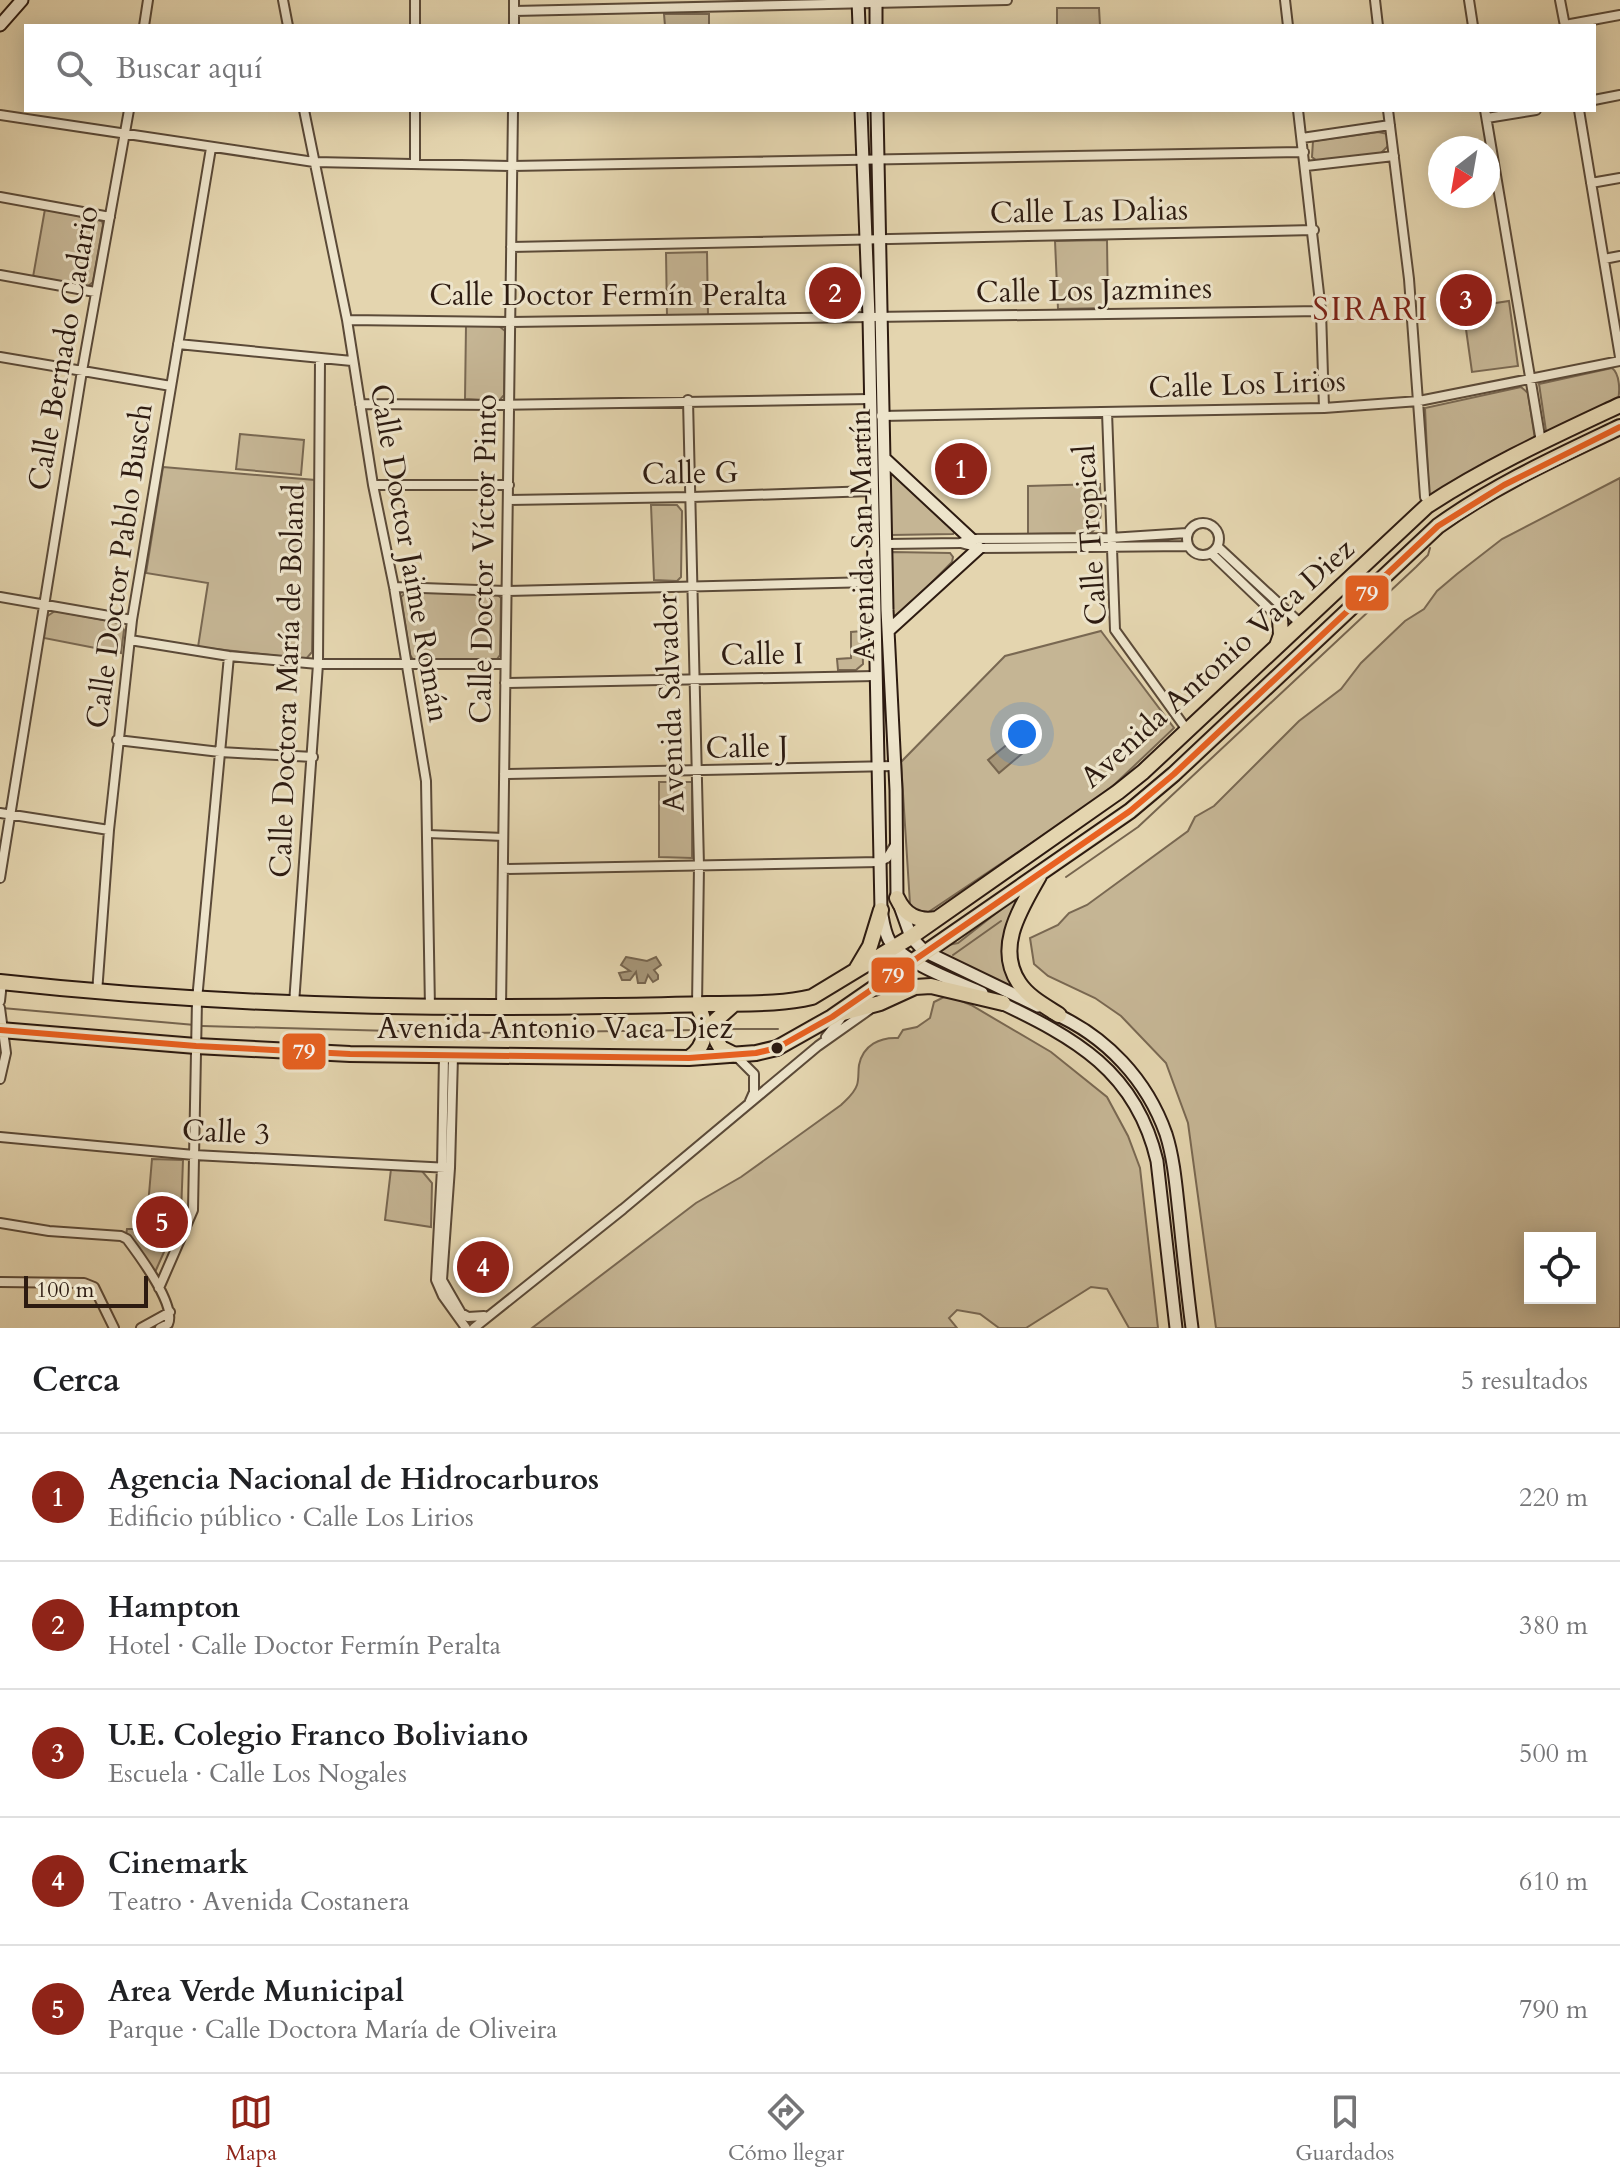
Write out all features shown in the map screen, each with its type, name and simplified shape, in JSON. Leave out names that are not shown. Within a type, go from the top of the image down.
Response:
[{"type":"highway","name":"Avenida Antonio Vaca Diez","points":[[1,982],[196,1005],[501,1008],[734,1004],[796,1001],[812,997],[911,937],[1099,807],[1143,772],[1427,506],[1464,482],[1620,405]]},
{"type":"highway","name":"Avenida Antonio Vaca Diez","points":[[1,1030],[449,1056],[689,1058],[777,1048],[839,1014],[918,955],[1130,811],[1174,774],[1438,526],[1471,502],[1512,479],[1620,427]]},
{"type":"highway","points":[[1277,646],[1281,635],[1280,619]]},
{"type":"highway","points":[[1174,774],[1195,750],[1194,739],[1187,730]]},
{"type":"highway","points":[[1039,874],[1012,930],[1008,953],[1019,984],[1059,1015]]},
{"type":"highway","points":[[897,898],[904,909],[918,920],[936,918]]},
{"type":"highway","points":[[850,976],[870,946],[881,910]]},
{"type":"highway","points":[[839,1014],[880,1003],[907,990],[931,986],[1003,1003]]},
{"type":"highway","points":[[734,1004],[716,1020],[716,1033],[721,1048],[735,1055]]},
{"type":"highway","points":[[689,1058],[697,1053],[704,1040],[704,1022],[697,1005]]},
{"type":"main road","points":[[0,25],[22,0]]},
{"type":"main road","points":[[876,1],[876,24]]},
{"type":"main road","points":[[858,2],[859,24]]},
{"type":"main road","name":"Avenida San Martín","points":[[861,112],[870,399],[877,416],[885,459],[897,898],[918,955]]},
{"type":"main road","name":"Avenida San Martín","points":[[877,112],[882,318],[872,491],[873,582],[881,910],[885,931],[894,946]]},
{"type":"main road","points":[[885,459],[970,543],[888,631]]},
{"type":"main road","points":[[874,610],[887,610]]},
{"type":"main road","points":[[876,701],[890,701]]},
{"type":"main road","points":[[894,946],[1078,1024],[1105,1043],[1129,1069],[1156,1109],[1167,1137],[1192,1328]]},
{"type":"main road","points":[[918,955],[1076,1041],[1123,1084],[1152,1137],[1176,1328]]},
{"type":"street","points":[[144,24],[148,0]]},
{"type":"street","points":[[283,0],[288,24]]},
{"type":"street","points":[[415,0],[415,24]]},
{"type":"street","points":[[514,0],[514,24]]},
{"type":"street","points":[[514,11],[685,3],[1007,0]]},
{"type":"street","points":[[1285,0],[1288,24]]},
{"type":"street","points":[[1375,0],[1378,24]]},
{"type":"street","points":[[1469,0],[1473,24]]},
{"type":"street","points":[[1560,0],[1565,24]]},
{"type":"street","points":[[1570,24],[1620,15]]},
{"type":"street","points":[[1596,100],[1620,95]]},
{"type":"street","name":"Calle Bernado Cadario","points":[[0,878],[95,292],[129,112]]},
{"type":"street","name":"Calle Doctor Jaime Román","points":[[304,112],[347,320],[426,781],[430,1008]]},
{"type":"street","points":[[415,112],[415,164]]},
{"type":"street","name":"Calle Doctor Víctor Pinto","points":[[501,1008],[513,112]]},
{"type":"street","points":[[1298,112],[1314,230],[1321,311],[1324,408]]},
{"type":"street","points":[[1388,112],[1409,279],[1425,497]]},
{"type":"street","points":[[1511,112],[1486,114],[1541,442]]},
{"type":"street","points":[[1579,112],[1620,359]]},
{"type":"street","points":[[0,115],[314,162],[512,166],[879,162],[1304,152]]},
{"type":"street","points":[[1302,138],[1390,125]]},
{"type":"street","name":"Calle Doctor Pablo Busch","points":[[97,993],[117,740],[132,620],[211,148]]},
{"type":"street","points":[[1306,166],[1394,156]]},
{"type":"street","points":[[1591,183],[1620,178]]},
{"type":"street","points":[[0,197],[110,217]]},
{"type":"street","name":"Calle Las Dalias","points":[[511,247],[1314,230]]},
{"type":"street","points":[[1604,259],[1620,256]]},
{"type":"street","points":[[0,275],[95,292]]},
{"type":"street","name":"Calle Los Jazmines","points":[[869,317],[1321,311]]},
{"type":"street","name":"Calle Doctor Fermín Peralta","points":[[347,320],[510,322],[869,317]]},
{"type":"street","points":[[178,344],[352,361]]},
{"type":"street","points":[[0,357],[171,386]]},
{"type":"street","name":"Calle Doctora María de Boland","points":[[294,1005],[318,664],[320,359]]},
{"type":"street","name":"Calle Los Lirios","points":[[877,416],[1324,408],[1419,401],[1620,359]]},
{"type":"street","points":[[360,404],[870,399]]},
{"type":"street","name":"Avenida Salvador","points":[[688,400],[699,866],[697,1005]]},
{"type":"street","name":"Calle Tropical","points":[[1107,412],[1115,630],[1187,730]]},
{"type":"street","points":[[373,485],[509,485]]},
{"type":"street","name":"Calle G","points":[[509,500],[872,491]]},
{"type":"street","points":[[1110,541],[1187,533],[1197,523],[1210,524],[1219,534],[1214,550]]},
{"type":"street","points":[[1187,533],[1188,546]]},
{"type":"street","points":[[887,544],[1110,541],[1188,546],[1198,555],[1214,550]]},
{"type":"street","points":[[1214,550],[1297,628]]},
{"type":"street","points":[[1214,550],[1280,619],[1297,628]]},
{"type":"street","points":[[394,587],[506,591],[873,582]]},
{"type":"street","points":[[0,597],[132,620]]},
{"type":"street","points":[[130,640],[229,656],[318,664],[505,664]]},
{"type":"street","points":[[159,1288],[192,1218],[196,1005],[229,656]]},
{"type":"street","name":"Calle I","points":[[505,683],[875,676]]},
{"type":"street","points":[[117,740],[220,752],[313,757]]},
{"type":"street","name":"Calle J","points":[[504,774],[877,769],[894,766]]},
{"type":"street","points":[[0,813],[109,830]]},
{"type":"street","points":[[428,834],[504,837]]},
{"type":"street","points":[[503,869],[879,862],[890,855],[896,844]]},
{"type":"street","points":[[0,1001],[1,982]]},
{"type":"street","points":[[474,1328],[623,1209],[818,1046],[880,1003]]},
{"type":"street","points":[[0,1010],[6,1053],[0,1079]]},
{"type":"street","points":[[719,1010],[712,1018],[713,1042],[719,1050],[703,1051],[708,1038],[706,1011],[719,1010]]},
{"type":"street","points":[[818,1046],[839,1014]]},
{"type":"street","points":[[735,1055],[754,1074],[754,1092],[750,1101]]},
{"type":"street","points":[[449,1056],[442,1280],[461,1313],[477,1318],[489,1315]]},
{"type":"street","name":"Calle 3","points":[[0,1137],[194,1155],[446,1168]]},
{"type":"street","points":[[446,1168],[436,1280],[443,1296],[466,1328]]},
{"type":"street","points":[[0,1223],[49,1231],[121,1236],[130,1244],[159,1288],[171,1315]]},
{"type":"street","points":[[0,1282],[84,1283],[94,1287],[114,1328]]},
{"type":"street","points":[[141,1328],[171,1315]]},
{"type":"street","points":[[160,1328],[171,1315]]},
{"type":"shaded area","points":[[1057,8],[1099,8],[1100,24],[1057,24]]},
{"type":"shaded area","points":[[664,14],[709,14],[709,24],[665,24]]},
{"type":"shaded area","points":[[1378,132],[1388,134],[1390,144],[1380,154],[1317,161],[1312,157],[1313,141]]},
{"type":"shaded area","points":[[45,209],[102,221],[93,282],[87,287],[33,277]]},
{"type":"shaded area","points":[[1107,240],[1108,308],[1058,309],[1055,241]]},
{"type":"shaded area","points":[[707,252],[708,316],[667,316],[666,253]]},
{"type":"shaded area","points":[[1509,301],[1518,366],[1472,372],[1463,308]]},
{"type":"shaded area","points":[[466,325],[499,326],[505,331],[504,395],[499,401],[465,399]]},
{"type":"shaded area","points":[[1612,368],[1618,378],[1618,400],[1546,431],[1539,384]]},
{"type":"shaded area","points":[[1521,387],[1528,393],[1535,439],[1429,498],[1425,408]]},
{"type":"shaded area","points":[[240,434],[304,440],[301,475],[236,469]]},
{"type":"shaded area","points":[[163,467],[315,480],[312,652],[306,659],[198,647],[208,583],[146,573]]},
{"type":"shaded area","points":[[889,470],[956,530],[953,534],[891,535]]},
{"type":"shaded area","points":[[1620,478],[1620,1328],[1216,1328],[1188,1123],[1166,1063],[1121,1016],[1095,998],[1048,976],[1034,964],[1030,938],[1058,925],[1069,913],[1087,905],[1188,831],[1195,817],[1214,806],[1299,721],[1341,689],[1361,663],[1405,621],[1424,609],[1437,591],[1502,539]]},
{"type":"shaded area","points":[[1100,484],[1099,523],[1091,533],[1028,534],[1028,486]]},
{"type":"shaded area","points":[[651,505],[677,505],[682,511],[681,577],[677,581],[654,580]]},
{"type":"shaded area","points":[[892,552],[950,553],[953,557],[952,562],[893,621]]},
{"type":"shaded area","points":[[407,591],[498,595],[501,598],[500,655],[497,659],[413,659],[401,597]]},
{"type":"shaded area","points":[[55,611],[120,623],[124,630],[121,653],[44,638],[46,617]]},
{"type":"shaded area","points":[[862,631],[863,664],[856,670],[838,670],[837,659],[851,658],[851,632]]},
{"type":"shaded area","points":[[1101,631],[1174,728],[1115,784],[1084,808],[927,913],[914,911],[910,904],[901,762],[1005,656]]},
{"type":"shaded area","points":[[1014,739],[1024,752],[999,773],[988,760]]},
{"type":"shaded area","points":[[659,782],[692,782],[692,858],[659,857]]},
{"type":"shaded area","points":[[1023,892],[1002,945],[1007,967],[1025,997],[938,952],[943,946],[958,943]]},
{"type":"shaded area","points":[[626,957],[647,961],[656,957],[661,965],[654,970],[658,979],[653,982],[648,975],[645,983],[638,983],[636,972],[630,980],[622,980],[619,973],[630,971],[621,965]]},
{"type":"shaded area","points":[[944,997],[971,1005],[1051,1052],[1107,1097],[1128,1136],[1140,1168],[1158,1328],[1129,1328],[1107,1289],[1091,1287],[1026,1328],[999,1328],[980,1314],[957,1310],[949,1318],[957,1328],[532,1328],[696,1203],[741,1177],[841,1105],[856,1088],[861,1058],[868,1047],[885,1039],[898,1038],[903,1030],[917,1027],[930,1018],[934,1002]]},
{"type":"shaded area","points":[[152,1159],[183,1160],[181,1214],[156,1270],[148,1271],[126,1235],[127,1229],[146,1229]]},
{"type":"shaded area","points":[[391,1169],[422,1171],[432,1183],[431,1227],[385,1220]]},
{"type":"waterway","points":[[1066,877],[1138,827],[1416,567],[1428,555],[1430,548]]},
{"type":"waterway","points":[[953,955],[1001,921]]},
{"type":"waterway","points":[[2,1008],[195,1025]]},
{"type":"waterway","points":[[202,1026],[467,1033],[699,1030]]},
{"type":"waterway","points":[[724,1029],[778,1029]]},
{"type":"transit line","name":"79","points":[[0,1030],[196,1046],[350,1054],[689,1058],[756,1053],[777,1048],[832,1017],[1130,811],[1174,774],[1438,526],[1504,485],[1620,427]]},
{"type":"place","name":"Hampton","points":[[835,293]]},
{"type":"place","name":"U.E. Colegio Franco Boliviano","points":[[1466,300]]},
{"type":"place","name":"Agencia Nacional de Hidrocarburos","points":[[961,469]]},
{"type":"place","name":"Area Verde Municipal","points":[[162,1222]]},
{"type":"place","name":"Cinemark","points":[[483,1267]]},
{"type":"district","name":"SIRARI","points":[[1371,309]]}]
